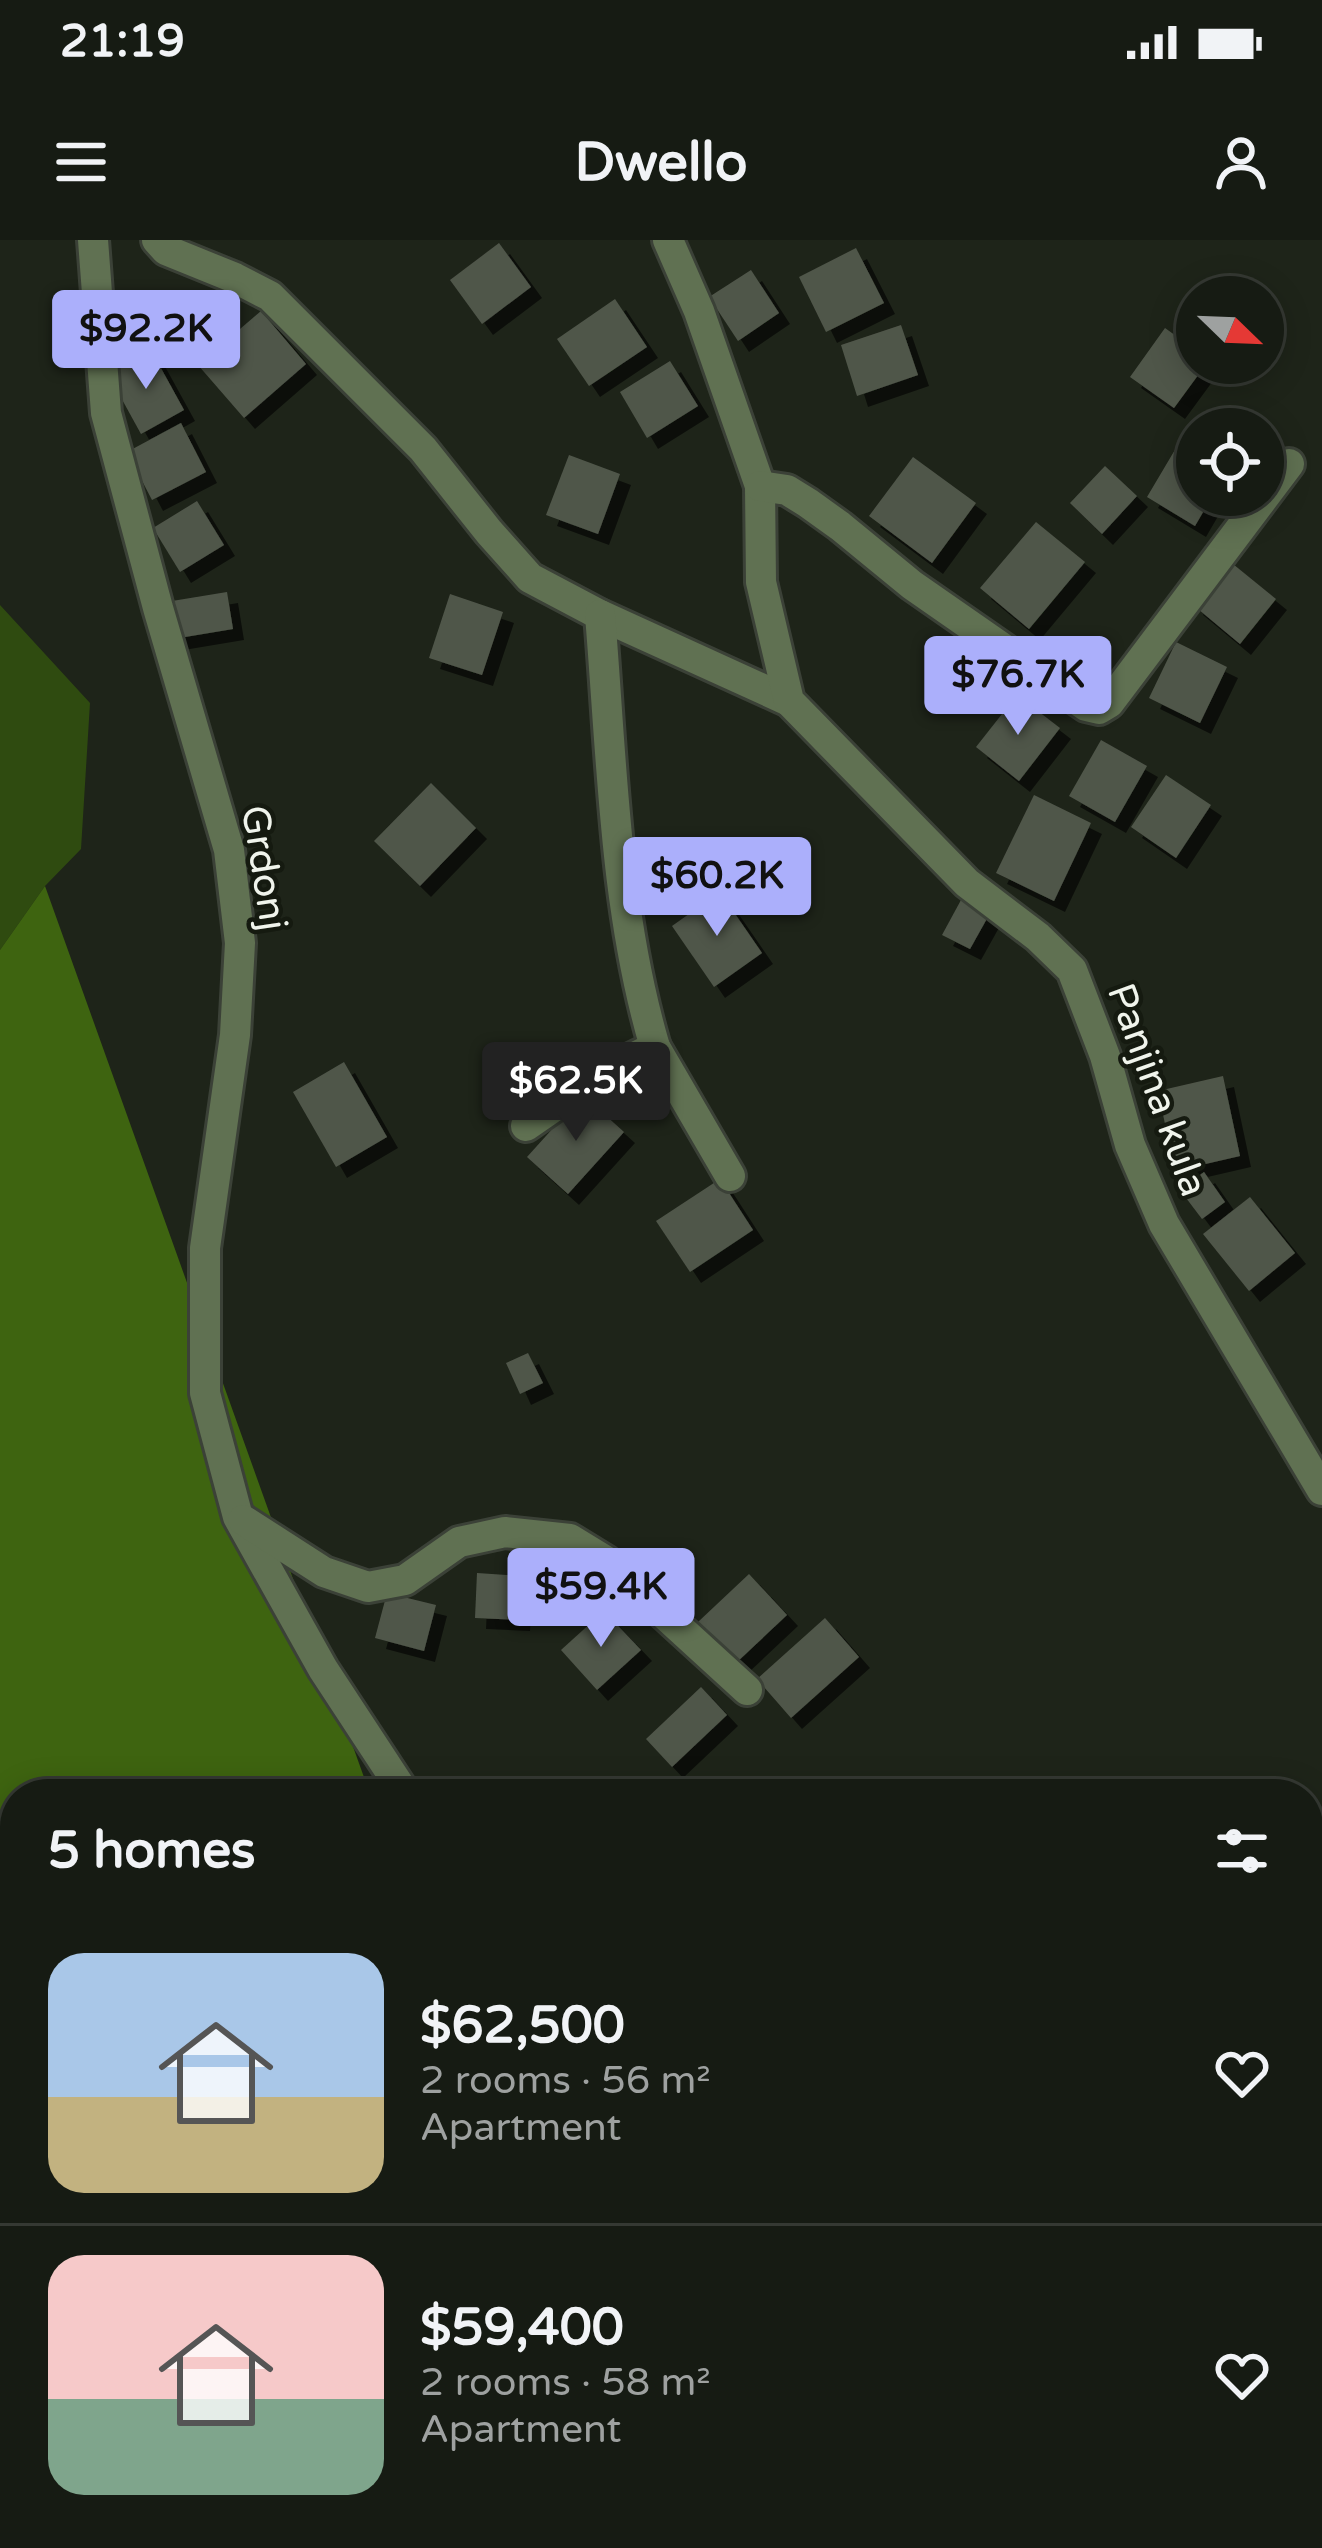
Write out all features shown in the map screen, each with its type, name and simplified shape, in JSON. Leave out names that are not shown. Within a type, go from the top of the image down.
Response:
[{"type":"street","name":"Grdonj","points":[[93,240],[106,413],[229,850],[240,943],[235,1035],[205,1248],[205,1393],[238,1517],[323,1669],[395,1779]]},
{"type":"street","points":[[157,240],[166,250],[270,296],[423,449],[530,578],[600,615],[789,700]]},
{"type":"street","points":[[668,240],[699,311],[760,486],[760,582],[789,700]]},
{"type":"street","points":[[760,486],[787,490],[808,503],[912,585],[1086,706],[1099,709],[1109,703],[1289,464]]},
{"type":"street","points":[[600,615],[622,883],[641,1000],[655,1047],[730,1176]]},
{"type":"street","name":"Panjina kula","points":[[789,700],[967,883],[1038,937],[1072,970],[1105,1055],[1130,1145],[1164,1224],[1322,1490]]},
{"type":"street","points":[[526,1126],[604,1072],[655,1047]]},
{"type":"street","points":[[238,1517],[325,1573],[368,1587],[405,1580],[459,1542],[505,1532],[570,1539],[605,1561],[747,1690]]},
{"type":"green space","points":[[0,605],[90,703],[81,849],[45,886],[0,950]]},
{"type":"green space","points":[[45,886],[365,1779],[0,1779],[0,950]]},
{"type":"building","points":[[499,243],[531,287],[482,324],[450,280]]},
{"type":"building","points":[[856,248],[884,303],[826,332],[799,277]]},
{"type":"building","points":[[751,270],[779,313],[738,341],[709,297]]},
{"type":"building","points":[[615,299],[647,347],[589,386],[557,339]]},
{"type":"building","points":[[261,311],[306,364],[244,418],[198,365]]},
{"type":"building","points":[[901,325],[918,375],[857,396],[841,345]]},
{"type":"building","points":[[1165,328],[1176,336],[1176,384],[1192,384],[1174,408],[1130,377]]},
{"type":"building","points":[[151,350],[184,410],[141,434],[108,374]]},
{"type":"building","points":[[670,361],[698,406],[647,438],[620,392]]},
{"type":"building","points":[[181,423],[206,472],[152,500],[127,452]]},
{"type":"building","points":[[1176,448],[1176,515],[1147,497]]},
{"type":"building","points":[[569,455],[620,474],[598,534],[546,515]]},
{"type":"building","points":[[913,457],[976,503],[932,563],[869,516]]},
{"type":"building","points":[[1105,466],[1137,496],[1102,534],[1070,503]]},
{"type":"building","points":[[197,501],[224,545],[180,572],[153,528]]},
{"type":"building","points":[[1178,516],[1201,516],[1195,526]]},
{"type":"building","points":[[1036,522],[1085,562],[1029,629],[980,588]]},
{"type":"building","points":[[1228,560],[1276,599],[1240,644],[1192,604]]},
{"type":"building","points":[[227,592],[233,629],[173,639],[166,602]]},
{"type":"building","points":[[450,594],[503,612],[482,675],[429,658]]},
{"type":"building","points":[[1176,642],[1227,667],[1200,723],[1149,698]]},
{"type":"building","points":[[1017,695],[1060,728],[1019,781],[976,747]]},
{"type":"building","points":[[1101,740],[1147,766],[1115,822],[1069,796]]},
{"type":"building","points":[[1166,775],[1211,805],[1176,858],[1131,827]]},
{"type":"building","points":[[431,783],[476,828],[420,886],[374,841]]},
{"type":"building","points":[[1034,795],[1091,823],[1054,901],[996,873]]},
{"type":"building","points":[[720,892],[762,953],[714,987],[672,926]]},
{"type":"building","points":[[961,900],[989,915],[970,949],[942,935]]},
{"type":"building","points":[[344,1062],[387,1137],[336,1167],[293,1092]]},
{"type":"building","points":[[1223,1076],[1240,1156],[1175,1171],[1158,1091]]},
{"type":"building","points":[[583,1095],[624,1132],[568,1194],[527,1157]]},
{"type":"building","points":[[1204,1172],[1225,1202],[1202,1219],[1180,1190]]},
{"type":"building","points":[[720,1179],[753,1230],[690,1272],[656,1221]]},
{"type":"building","points":[[1250,1197],[1295,1253],[1249,1291],[1203,1234]]},
{"type":"building","points":[[528,1353],[543,1383],[520,1394],[506,1363]]},
{"type":"building","points":[[477,1573],[522,1576],[519,1620],[475,1618]]},
{"type":"building","points":[[749,1574],[787,1615],[736,1663],[698,1622]]},
{"type":"building","points":[[387,1593],[436,1605],[424,1651],[375,1638]]},
{"type":"building","points":[[604,1611],[641,1650],[597,1690],[561,1650]]},
{"type":"building","points":[[825,1618],[859,1657],[791,1718],[757,1679]]},
{"type":"building","points":[[701,1687],[727,1715],[672,1767],[646,1739]]}]
